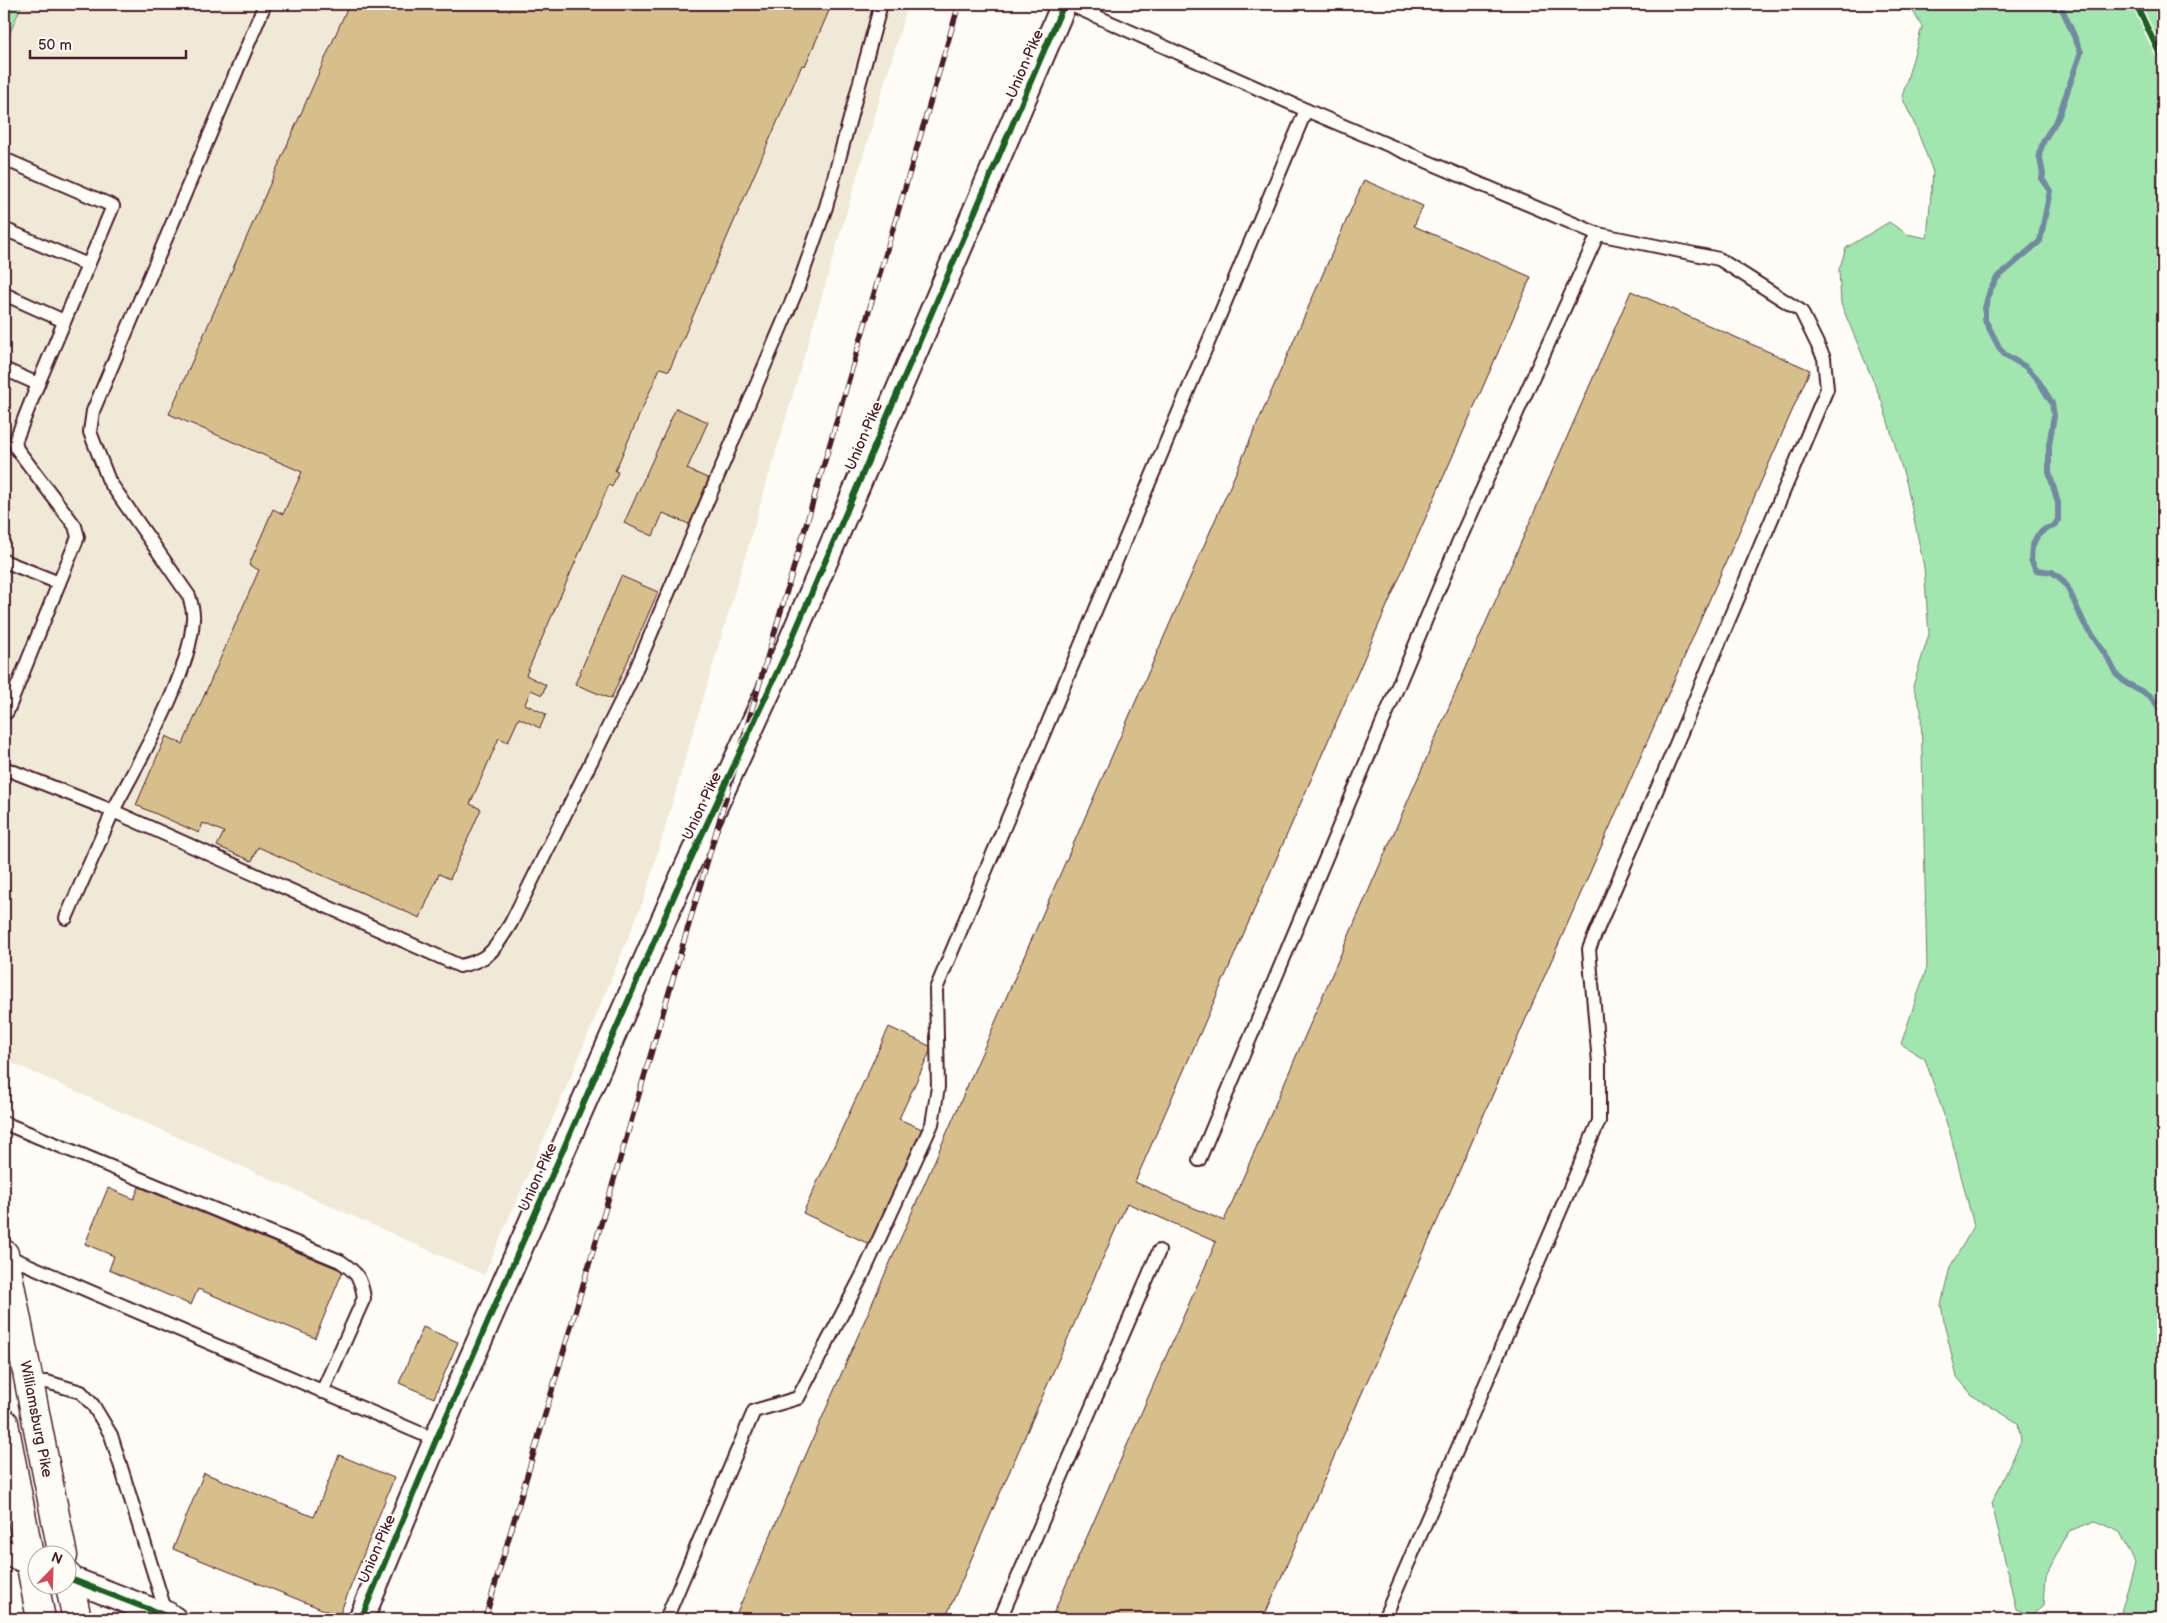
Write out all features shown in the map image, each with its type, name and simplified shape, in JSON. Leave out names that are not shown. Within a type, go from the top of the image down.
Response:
[{"type":"main road","name":"Williamsburg Pike","points":[[4,1254],[61,1546]]},
{"type":"main road","points":[[5,1434],[29,1546]]},
{"type":"main road","points":[[38,1596],[41,1619]]},
{"type":"main road","points":[[72,1596],[77,1619]]},
{"type":"street","name":"Union Pike","points":[[361,1619],[436,1440],[681,880],[785,655],[1064,4]]},
{"type":"street","points":[[4,1552],[28,1563]]},
{"type":"street","points":[[78,1582],[168,1618]]},
{"type":"lane","points":[[66,918],[113,811],[182,668],[190,642],[194,616],[189,596],[109,481],[90,432],[93,411],[265,4]]},
{"type":"lane","points":[[4,768],[113,811],[460,966],[476,962],[491,954],[511,923],[630,680],[798,287],[826,207],[881,4]]},
{"type":"lane","points":[[1069,4],[1306,110],[1598,234],[1719,259],[1801,311],[1824,358],[1827,389],[1589,949],[1599,1063],[1599,1121],[1384,1619]]},
{"type":"lane","points":[[666,1619],[754,1411],[798,1398],[863,1274],[932,1124],[938,1087],[936,989],[1306,110]]},
{"type":"lane","points":[[4,159],[113,206],[15,442],[17,449],[75,526],[78,537],[4,713]]},
{"type":"lane","points":[[4,229],[88,265]]},
{"type":"lane","points":[[1199,1160],[1458,543],[1598,234]]},
{"type":"lane","points":[[4,294],[64,321]]},
{"type":"lane","points":[[4,369],[38,384]]},
{"type":"lane","points":[[4,561],[59,583]]},
{"type":"lane","points":[[4,1123],[340,1261],[356,1272],[362,1286],[364,1298],[322,1392]]},
{"type":"lane","points":[[1000,1619],[1159,1251]]},
{"type":"lane","points":[[4,1254],[436,1440]]},
{"type":"lane","points":[[29,1383],[48,1382],[81,1392],[93,1405],[111,1435],[168,1618]]},
{"type":"shaded area","points":[[22,4],[908,4],[644,899],[570,1079],[484,1275],[8,1061],[4,1044],[4,47]]},
{"type":"green space","points":[[4,4],[22,4],[4,47]]},
{"type":"green space","points":[[1909,4],[2163,4],[2163,1619],[2119,1619],[2135,1563],[2120,1532],[2095,1521],[2069,1531],[2046,1575],[2044,1605],[2031,1616],[2016,1609],[1992,1503],[2021,1441],[2018,1423],[1973,1396],[1957,1377],[1941,1305],[1950,1267],[1974,1226],[1950,1133],[1925,1059],[1901,1044],[1927,967],[1921,710],[1913,686],[1929,634],[1924,567],[1907,485],[1882,402],[1841,304],[1839,270],[1846,248],[1889,222],[1907,234],[1927,238],[1933,172],[1902,97],[1922,27]]},
{"type":"building","points":[[349,4],[832,4],[805,66],[802,65],[669,371],[660,368],[615,471],[618,472],[612,487],[609,485],[526,675],[546,685],[542,695],[531,690],[525,704],[546,714],[540,728],[519,718],[508,742],[499,738],[470,804],[481,809],[450,879],[439,874],[420,918],[258,847],[252,861],[217,846],[224,832],[203,823],[199,833],[136,805],[166,736],[183,744],[259,570],[249,565],[273,509],[283,514],[302,472],[169,414]]},
{"type":"building","points":[[1364,180],[1423,206],[1414,226],[1531,277],[1135,1182],[1224,1221],[1631,291],[1810,370],[1263,1619],[1051,1619],[1216,1242],[1127,1203],[945,1619],[734,1619]]},
{"type":"building","points":[[676,408],[708,422],[687,469],[712,480],[691,525],[663,513],[653,536],[624,523]]},
{"type":"building","points":[[621,576],[658,592],[611,699],[575,684]]},
{"type":"building","points":[[889,1027],[932,1047],[899,1119],[922,1129],[869,1244],[803,1213]]},
{"type":"building","points":[[139,1187],[343,1271],[315,1338],[198,1289],[191,1305],[109,1270],[114,1256],[85,1244],[108,1188],[134,1199]]},
{"type":"building","points":[[423,1327],[458,1342],[434,1398],[399,1383]]},
{"type":"building","points":[[339,1455],[394,1478],[339,1616],[173,1549],[204,1473],[314,1517]]},
{"type":"waterway","points":[[2060,4],[2081,52],[2058,118],[2044,140],[2039,154],[2043,174],[2042,179],[2050,191],[2040,241],[1997,278],[1990,290],[1985,308],[1985,320],[2004,354],[2026,367],[2036,377],[2052,403],[2054,416],[2049,445],[2049,472],[2058,503],[2058,520],[2054,526],[2045,529],[2037,536],[2032,547],[2031,560],[2036,570],[2052,572],[2067,586],[2084,623],[2108,658],[2116,674],[2126,683],[2150,696],[2163,712]]},
{"type":"railway","points":[[485,1619],[959,4]]},
{"type":"cycle path","points":[[361,1619],[436,1440],[681,880],[785,655],[1064,4]]},
{"type":"cycle path","points":[[2136,4],[2163,61]]},
{"type":"cycle path","points":[[78,1582],[174,1619]]}]
